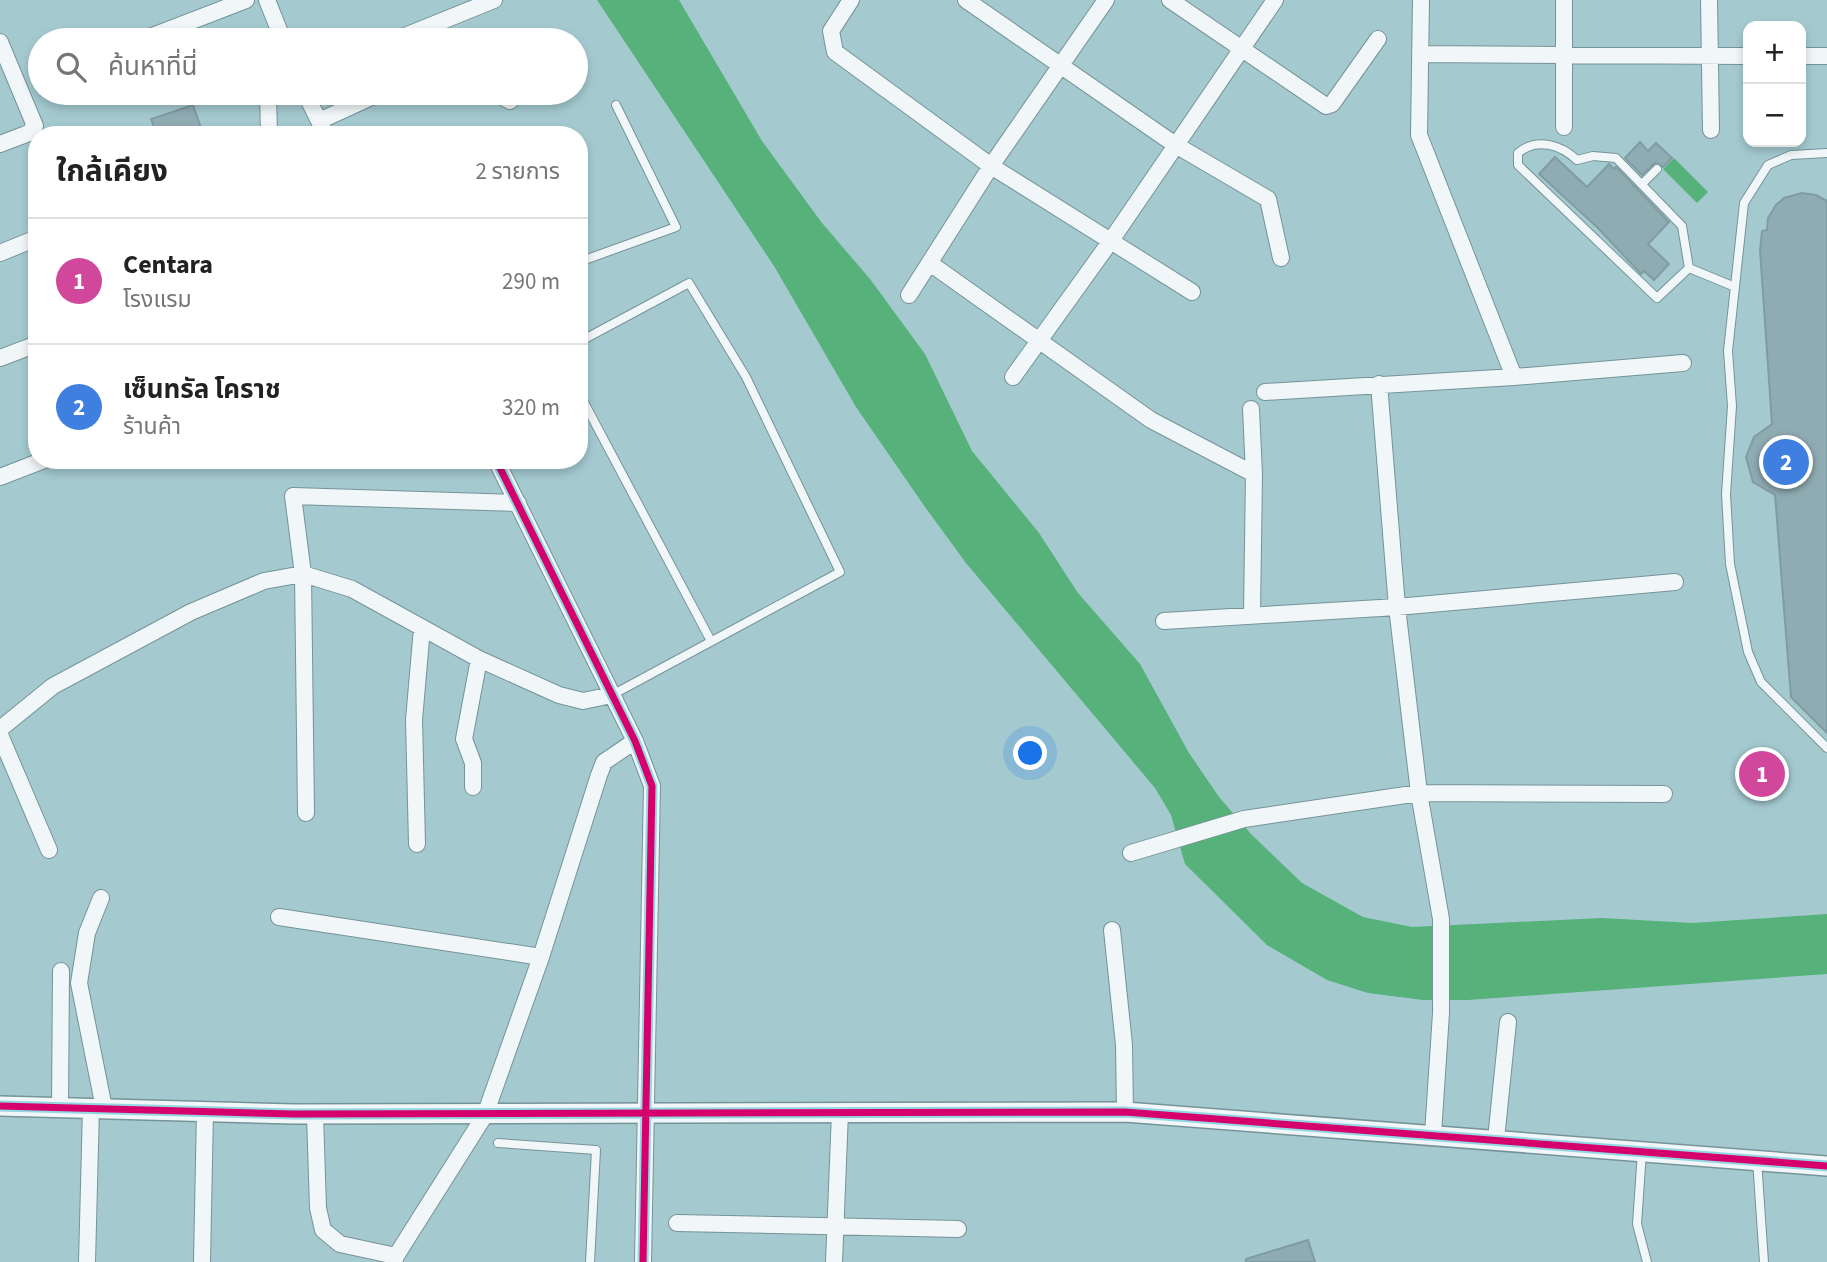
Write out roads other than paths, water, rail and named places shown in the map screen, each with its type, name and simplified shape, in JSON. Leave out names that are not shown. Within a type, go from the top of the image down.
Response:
[{"type":"street","points":[[173,28],[246,0]]},
{"type":"street","points":[[267,0],[278,28]]},
{"type":"street","points":[[425,28],[494,0]]},
{"type":"street","points":[[851,0],[831,31],[835,52],[992,166],[1192,292]]},
{"type":"street","points":[[967,0],[1174,144],[1268,198],[1281,258]]},
{"type":"street","points":[[909,295],[992,166],[1106,0]]},
{"type":"street","points":[[1170,0],[1326,106],[1332,104],[1378,39]]},
{"type":"street","points":[[1013,377],[1110,242],[1174,144],[1275,0]]},
{"type":"street","points":[[1421,0],[1419,135],[1514,377]]},
{"type":"street","points":[[1564,0],[1564,127]]},
{"type":"street","points":[[1710,0],[1711,130]]},
{"type":"street","points":[[0,43],[35,126]]},
{"type":"street","points":[[1420,54],[1743,56]]},
{"type":"street","points":[[1806,56],[1827,56]]},
{"type":"street","points":[[268,105],[269,126]]},
{"type":"street","points":[[311,105],[322,126]]},
{"type":"street","points":[[326,126],[360,105]]},
{"type":"street","points":[[0,145],[28,133]]},
{"type":"street","points":[[0,253],[28,242]]},
{"type":"street","points":[[931,264],[1152,420],[1254,474]]},
{"type":"street","points":[[0,358],[28,347]]},
{"type":"street","points":[[1265,392],[1514,377],[1683,363]]},
{"type":"street","points":[[1379,384],[1397,607],[1419,793],[1441,919],[1433,1134]]},
{"type":"street","points":[[1251,409],[1254,474],[1252,614]]},
{"type":"street","points":[[0,477],[28,466]]},
{"type":"street","points":[[501,469],[635,741],[652,786],[643,1262]]},
{"type":"street","points":[[306,813],[303,574],[293,496],[518,503]]},
{"type":"street","points":[[0,729],[53,686],[191,612],[264,581],[303,574],[352,589],[479,659],[571,698],[583,701],[612,695]]},
{"type":"street","points":[[1164,621],[1397,607],[1675,582]]},
{"type":"street","points":[[417,844],[414,720],[422,628]]},
{"type":"street","points":[[473,787],[473,763],[464,738],[479,659]]},
{"type":"street","points":[[0,735],[50,850]]},
{"type":"street","points":[[315,1114],[318,1208],[323,1230],[340,1244],[395,1259],[485,1115],[541,957],[598,775],[604,762],[635,741]]},
{"type":"street","points":[[1131,853],[1173,838],[1244,819],[1419,793],[1664,794]]},
{"type":"street","points":[[87,1262],[97,1108],[79,983],[88,933],[101,898]]},
{"type":"street","points":[[279,916],[541,957]]},
{"type":"street","points":[[1112,930],[1124,1045],[1125,1112]]},
{"type":"street","points":[[60,1107],[61,971]]},
{"type":"street","points":[[1496,1139],[1508,1021]]},
{"type":"street","points":[[0,1106],[315,1114],[485,1115],[645,1112],[1125,1112],[1827,1166]]},
{"type":"street","points":[[202,1262],[205,1111]]},
{"type":"street","points":[[834,1262],[840,1112]]},
{"type":"street","points":[[677,1223],[958,1228]]},
{"type":"lane","points":[[588,259],[676,227],[616,105]]},
{"type":"lane","points":[[1544,144],[1564,148],[1577,160],[1592,156],[1616,158],[1682,226],[1689,268],[1657,298],[1518,165],[1518,153],[1527,146],[1544,144]]},
{"type":"lane","points":[[1827,153],[1791,155],[1768,165],[1756,179],[1744,203],[1728,351],[1732,405],[1726,494],[1730,564],[1748,652],[1761,682],[1827,748]]},
{"type":"lane","points":[[1642,184],[1657,169]]},
{"type":"lane","points":[[1689,268],[1735,287]]},
{"type":"lane","points":[[588,337],[689,283],[746,377],[840,572],[612,695]]},
{"type":"lane","points":[[588,410],[711,641]]},
{"type":"lane","points":[[498,1143],[596,1150],[590,1262]]},
{"type":"lane","points":[[1642,1152],[1637,1224],[1647,1262]]},
{"type":"lane","points":[[1757,1160],[1764,1262]]},
{"type":"place","name":"เซ็นทรัล โคราช","points":[[1786,462]]},
{"type":"place","name":"Centara","points":[[1762,774]]}]
